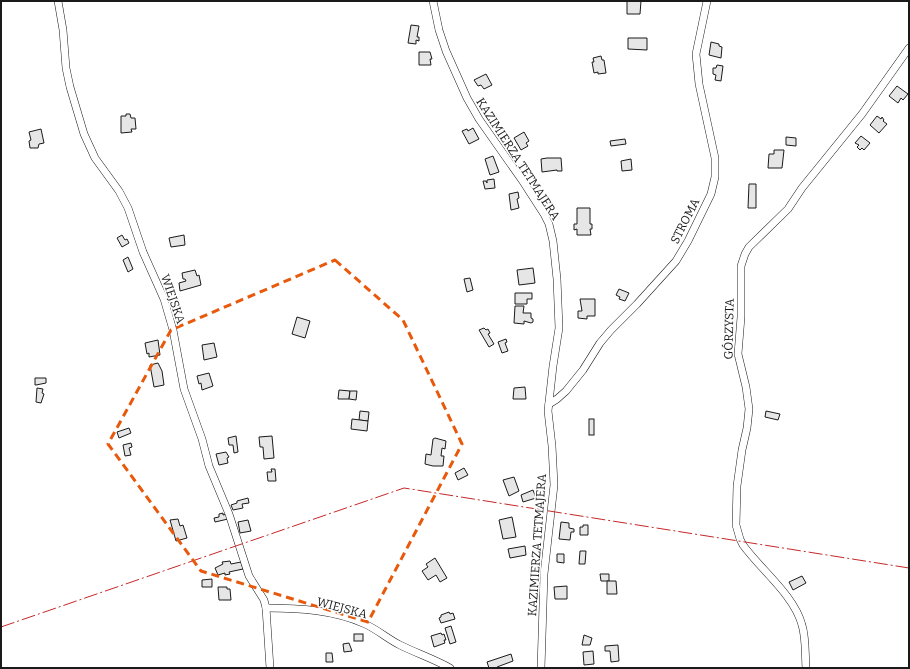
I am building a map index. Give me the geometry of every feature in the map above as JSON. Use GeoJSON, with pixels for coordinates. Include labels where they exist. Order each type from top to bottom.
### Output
{"type":"FeatureCollection","features":[{"type":"Feature","properties":{"kind":"street","name":"WIEJSKA"},"geometry":{"type":"LineString","coordinates":[[58,1],[63,30],[67,75],[73,100],[84,134],[95,158],[119,191],[128,208],[143,252],[164,299],[172,324],[184,388],[202,439],[209,466],[229,514],[249,576],[264,600],[266,608],[270,668]]}},
{"type":"Feature","properties":{"kind":"street","name":"KAZIMIERZA TETMAJERA"},"geometry":{"type":"LineString","coordinates":[[433,1],[439,30],[446,51],[467,98],[479,119],[534,198],[552,233],[557,272],[559,328],[548,404],[554,485],[544,574],[541,668]]}},
{"type":"Feature","properties":{"kind":"street","name":"STROMA"},"geometry":{"type":"LineString","coordinates":[[548,404],[557,399],[566,390],[583,370],[600,343],[611,330],[676,262],[711,194],[715,177],[715,158],[699,84],[696,54],[707,1]]}},
{"type":"Feature","properties":{"kind":"street","name":"GÓRZYSTA"},"geometry":{"type":"LineString","coordinates":[[806,668],[804,634],[799,616],[790,601],[748,552],[740,539],[738,532],[736,518],[737,486],[749,409],[746,387],[738,354],[741,317],[741,266],[749,247],[788,209],[802,188],[862,114],[909,48]]}},
{"type":"Feature","properties":{"kind":"street","name":"WIEJSKA"},"geometry":{"type":"LineString","coordinates":[[266,608],[303,609],[347,618],[366,625],[401,646],[450,668]]}},
{"type":"Feature","properties":{"kind":"highlighted area"},"geometry":{"type":"Polygon","coordinates":[[[335,260],[403,320],[462,444],[368,622],[201,571],[108,444],[171,330],[335,260]]]}},
{"type":"Feature","properties":{"kind":"building"},"geometry":{"type":"Polygon","coordinates":[[[627,1],[641,1],[640,14],[627,14],[627,1]]]}},
{"type":"Feature","properties":{"kind":"building"},"geometry":{"type":"Polygon","coordinates":[[[411,25],[419,26],[417,37],[419,37],[419,41],[416,40],[416,44],[408,43],[411,25]]]}},
{"type":"Feature","properties":{"kind":"building"},"geometry":{"type":"Polygon","coordinates":[[[628,38],[647,38],[647,50],[628,49],[628,38]]]}},
{"type":"Feature","properties":{"kind":"building"},"geometry":{"type":"Polygon","coordinates":[[[711,42],[719,44],[719,46],[722,47],[721,58],[709,55],[711,42]]]}},
{"type":"Feature","properties":{"kind":"building"},"geometry":{"type":"Polygon","coordinates":[[[419,52],[430,52],[432,59],[430,59],[431,65],[419,65],[419,52]]]}},
{"type":"Feature","properties":{"kind":"building"},"geometry":{"type":"Polygon","coordinates":[[[601,56],[602,60],[604,60],[606,73],[594,73],[592,62],[594,62],[593,58],[601,56]]]}},
{"type":"Feature","properties":{"kind":"building"},"geometry":{"type":"Polygon","coordinates":[[[717,65],[723,66],[721,81],[715,80],[716,75],[713,74],[713,68],[716,68],[717,65]]]}},
{"type":"Feature","properties":{"kind":"building"},"geometry":{"type":"Polygon","coordinates":[[[486,74],[492,85],[484,89],[481,85],[478,86],[474,80],[486,74]]]}},
{"type":"Feature","properties":{"kind":"building"},"geometry":{"type":"Polygon","coordinates":[[[897,86],[908,94],[903,100],[901,98],[898,103],[889,96],[897,86]]]}},
{"type":"Feature","properties":{"kind":"building"},"geometry":{"type":"Polygon","coordinates":[[[126,114],[130,114],[131,118],[135,118],[136,129],[131,129],[132,132],[121,133],[121,116],[126,116],[126,114]]]}},
{"type":"Feature","properties":{"kind":"building"},"geometry":{"type":"Polygon","coordinates":[[[877,116],[881,119],[882,117],[884,120],[883,121],[887,124],[879,133],[870,125],[877,116]]]}},
{"type":"Feature","properties":{"kind":"building"},"geometry":{"type":"Polygon","coordinates":[[[473,128],[479,139],[469,144],[462,131],[467,129],[468,131],[473,128]]]}},
{"type":"Feature","properties":{"kind":"building"},"geometry":{"type":"Polygon","coordinates":[[[41,129],[44,143],[39,144],[38,148],[30,148],[29,141],[31,140],[29,132],[41,129]]]}},
{"type":"Feature","properties":{"kind":"building"},"geometry":{"type":"Polygon","coordinates":[[[524,132],[529,141],[526,143],[528,146],[521,150],[514,138],[524,132]]]}},
{"type":"Feature","properties":{"kind":"building"},"geometry":{"type":"Polygon","coordinates":[[[861,136],[870,143],[864,150],[862,148],[860,150],[857,147],[859,145],[855,143],[861,136]]]}},
{"type":"Feature","properties":{"kind":"building"},"geometry":{"type":"Polygon","coordinates":[[[786,137],[796,138],[796,146],[786,145],[786,137]]]}},
{"type":"Feature","properties":{"kind":"building"},"geometry":{"type":"Polygon","coordinates":[[[625,139],[626,144],[611,146],[610,141],[625,139]]]}},
{"type":"Feature","properties":{"kind":"building"},"geometry":{"type":"Polygon","coordinates":[[[774,150],[784,150],[782,168],[768,168],[769,154],[774,154],[774,150]]]}},
{"type":"Feature","properties":{"kind":"building"},"geometry":{"type":"Polygon","coordinates":[[[493,156],[499,172],[490,175],[485,159],[493,156]]]}},
{"type":"Feature","properties":{"kind":"building"},"geometry":{"type":"Polygon","coordinates":[[[561,158],[562,171],[557,170],[542,172],[541,159],[561,158]]]}},
{"type":"Feature","properties":{"kind":"building"},"geometry":{"type":"Polygon","coordinates":[[[631,159],[632,170],[622,171],[621,161],[631,159]]]}},
{"type":"Feature","properties":{"kind":"building"},"geometry":{"type":"Polygon","coordinates":[[[494,179],[495,188],[485,189],[483,181],[486,181],[487,183],[487,180],[494,179]]]}},
{"type":"Feature","properties":{"kind":"building"},"geometry":{"type":"Polygon","coordinates":[[[749,184],[756,184],[756,208],[748,208],[749,184]]]}},
{"type":"Feature","properties":{"kind":"building"},"geometry":{"type":"Polygon","coordinates":[[[518,192],[519,198],[517,199],[519,208],[511,210],[509,194],[518,192]]]}},
{"type":"Feature","properties":{"kind":"building"},"geometry":{"type":"Polygon","coordinates":[[[577,208],[590,208],[590,224],[592,224],[592,229],[590,229],[591,235],[577,235],[577,229],[574,230],[574,224],[577,224],[577,208]]]}},
{"type":"Feature","properties":{"kind":"building"},"geometry":{"type":"Polygon","coordinates":[[[122,235],[129,243],[122,247],[117,238],[122,235]]]}},
{"type":"Feature","properties":{"kind":"building"},"geometry":{"type":"Polygon","coordinates":[[[184,235],[185,245],[171,247],[169,238],[184,235]]]}},
{"type":"Feature","properties":{"kind":"building"},"geometry":{"type":"Polygon","coordinates":[[[128,257],[133,269],[128,272],[123,260],[128,257]]]}},
{"type":"Feature","properties":{"kind":"building"},"geometry":{"type":"Polygon","coordinates":[[[533,268],[535,283],[519,285],[517,270],[533,268]]]}},
{"type":"Feature","properties":{"kind":"building"},"geometry":{"type":"Polygon","coordinates":[[[195,270],[197,276],[199,275],[201,285],[180,291],[179,283],[186,281],[183,279],[182,273],[195,270]]]}},
{"type":"Feature","properties":{"kind":"building"},"geometry":{"type":"Polygon","coordinates":[[[470,278],[473,290],[467,292],[464,279],[470,278]]]}},
{"type":"Feature","properties":{"kind":"building"},"geometry":{"type":"Polygon","coordinates":[[[619,289],[629,293],[625,301],[619,299],[620,297],[616,295],[619,289]]]}},
{"type":"Feature","properties":{"kind":"building"},"geometry":{"type":"Polygon","coordinates":[[[515,293],[532,293],[532,299],[527,299],[527,304],[515,304],[515,293]]]}},
{"type":"Feature","properties":{"kind":"building"},"geometry":{"type":"Polygon","coordinates":[[[580,299],[595,299],[595,316],[587,316],[587,319],[578,318],[578,311],[582,311],[580,299]]]}},
{"type":"Feature","properties":{"kind":"building"},"geometry":{"type":"Polygon","coordinates":[[[515,306],[524,306],[523,313],[531,313],[533,322],[531,323],[524,321],[524,324],[514,323],[515,306]]]}},
{"type":"Feature","properties":{"kind":"building"},"geometry":{"type":"Polygon","coordinates":[[[297,317],[310,321],[305,338],[292,334],[297,317]]]}},
{"type":"Feature","properties":{"kind":"building"},"geometry":{"type":"Polygon","coordinates":[[[484,328],[486,330],[488,329],[490,333],[488,334],[494,344],[489,347],[479,330],[484,328]]]}},
{"type":"Feature","properties":{"kind":"building"},"geometry":{"type":"Polygon","coordinates":[[[506,339],[507,342],[505,343],[508,351],[502,353],[498,342],[506,339]]]}},
{"type":"Feature","properties":{"kind":"building"},"geometry":{"type":"Polygon","coordinates":[[[158,340],[160,355],[149,357],[145,343],[158,340]]]}},
{"type":"Feature","properties":{"kind":"building"},"geometry":{"type":"Polygon","coordinates":[[[214,343],[217,357],[204,360],[202,345],[214,343]]]}},
{"type":"Feature","properties":{"kind":"building"},"geometry":{"type":"Polygon","coordinates":[[[158,363],[162,371],[164,385],[154,387],[150,365],[158,363]]]}},
{"type":"Feature","properties":{"kind":"building"},"geometry":{"type":"Polygon","coordinates":[[[209,373],[213,386],[202,390],[201,383],[199,384],[197,376],[209,373]]]}},
{"type":"Feature","properties":{"kind":"building"},"geometry":{"type":"Polygon","coordinates":[[[35,378],[46,378],[46,383],[35,385],[35,378]]]}},
{"type":"Feature","properties":{"kind":"building"},"geometry":{"type":"Polygon","coordinates":[[[525,387],[526,399],[513,399],[514,388],[525,387]]]}},
{"type":"Feature","properties":{"kind":"building"},"geometry":{"type":"Polygon","coordinates":[[[37,388],[43,389],[42,393],[44,394],[41,403],[36,402],[37,388]]]}},
{"type":"Feature","properties":{"kind":"building"},"geometry":{"type":"Polygon","coordinates":[[[339,390],[350,391],[349,399],[338,399],[339,390]]]}},
{"type":"Feature","properties":{"kind":"building"},"geometry":{"type":"Polygon","coordinates":[[[350,391],[357,391],[356,400],[349,399],[350,391]]]}},
{"type":"Feature","properties":{"kind":"building"},"geometry":{"type":"Polygon","coordinates":[[[360,411],[369,412],[368,421],[359,420],[360,411]]]}},
{"type":"Feature","properties":{"kind":"building"},"geometry":{"type":"Polygon","coordinates":[[[766,411],[780,414],[778,420],[765,417],[766,411]]]}},
{"type":"Feature","properties":{"kind":"building"},"geometry":{"type":"Polygon","coordinates":[[[352,419],[368,421],[367,431],[351,429],[352,419]]]}},
{"type":"Feature","properties":{"kind":"building"},"geometry":{"type":"Polygon","coordinates":[[[589,419],[594,419],[594,435],[589,435],[589,419]]]}},
{"type":"Feature","properties":{"kind":"building"},"geometry":{"type":"Polygon","coordinates":[[[129,428],[131,433],[119,438],[117,432],[129,428]]]}},
{"type":"Feature","properties":{"kind":"building"},"geometry":{"type":"Polygon","coordinates":[[[236,436],[238,452],[234,453],[233,445],[229,445],[228,438],[236,436]]]}},
{"type":"Feature","properties":{"kind":"building"},"geometry":{"type":"Polygon","coordinates":[[[272,436],[274,458],[264,459],[263,447],[260,447],[259,437],[272,436]]]}},
{"type":"Feature","properties":{"kind":"building"},"geometry":{"type":"Polygon","coordinates":[[[435,438],[446,441],[445,449],[442,448],[441,456],[444,456],[443,466],[425,464],[426,454],[431,455],[433,439],[435,438]]]}},
{"type":"Feature","properties":{"kind":"building"},"geometry":{"type":"Polygon","coordinates":[[[131,443],[132,447],[129,448],[131,455],[125,456],[123,445],[131,443]]]}},
{"type":"Feature","properties":{"kind":"building"},"geometry":{"type":"Polygon","coordinates":[[[226,452],[229,457],[227,458],[228,463],[219,465],[216,454],[226,452]]]}},
{"type":"Feature","properties":{"kind":"building"},"geometry":{"type":"Polygon","coordinates":[[[464,468],[468,475],[458,480],[455,473],[464,468]]]}},
{"type":"Feature","properties":{"kind":"building"},"geometry":{"type":"Polygon","coordinates":[[[271,469],[275,469],[276,481],[268,481],[267,472],[272,472],[271,469]]]}},
{"type":"Feature","properties":{"kind":"building"},"geometry":{"type":"Polygon","coordinates":[[[514,477],[519,491],[509,496],[503,480],[514,477]]]}},
{"type":"Feature","properties":{"kind":"building"},"geometry":{"type":"Polygon","coordinates":[[[533,490],[536,498],[523,502],[521,495],[533,490]]]}},
{"type":"Feature","properties":{"kind":"building"},"geometry":{"type":"Polygon","coordinates":[[[248,498],[249,503],[242,504],[243,508],[233,510],[231,505],[237,503],[237,501],[248,498]]]}},
{"type":"Feature","properties":{"kind":"building"},"geometry":{"type":"Polygon","coordinates":[[[223,513],[223,515],[227,514],[228,519],[215,522],[214,518],[219,517],[219,514],[223,513]]]}},
{"type":"Feature","properties":{"kind":"building"},"geometry":{"type":"Polygon","coordinates":[[[512,517],[516,537],[503,539],[499,520],[512,517]]]}},
{"type":"Feature","properties":{"kind":"building"},"geometry":{"type":"Polygon","coordinates":[[[178,519],[180,526],[183,525],[187,538],[176,541],[170,520],[178,519]]]}},
{"type":"Feature","properties":{"kind":"building"},"geometry":{"type":"Polygon","coordinates":[[[248,520],[251,531],[240,533],[238,522],[248,520]]]}},
{"type":"Feature","properties":{"kind":"building"},"geometry":{"type":"Polygon","coordinates":[[[561,522],[569,523],[569,528],[574,529],[574,532],[571,532],[570,540],[559,539],[561,522]]]}},
{"type":"Feature","properties":{"kind":"building"},"geometry":{"type":"Polygon","coordinates":[[[583,525],[588,525],[588,535],[580,535],[580,527],[583,527],[583,525]]]}},
{"type":"Feature","properties":{"kind":"building"},"geometry":{"type":"Polygon","coordinates":[[[525,546],[526,555],[510,558],[508,549],[525,546]]]}},
{"type":"Feature","properties":{"kind":"building"},"geometry":{"type":"Polygon","coordinates":[[[580,551],[586,551],[585,564],[579,564],[580,551]]]}},
{"type":"Feature","properties":{"kind":"building"},"geometry":{"type":"Polygon","coordinates":[[[557,554],[564,554],[564,563],[557,562],[557,554]]]}},
{"type":"Feature","properties":{"kind":"building"},"geometry":{"type":"Polygon","coordinates":[[[435,558],[447,578],[440,582],[436,575],[428,580],[422,571],[428,567],[426,564],[435,558]]]}},
{"type":"Feature","properties":{"kind":"building"},"geometry":{"type":"Polygon","coordinates":[[[230,561],[231,564],[241,562],[243,569],[229,572],[230,574],[225,575],[225,573],[218,575],[215,568],[223,564],[222,562],[230,561]]]}},
{"type":"Feature","properties":{"kind":"building"},"geometry":{"type":"Polygon","coordinates":[[[600,574],[609,574],[609,581],[601,581],[600,574]]]}},
{"type":"Feature","properties":{"kind":"building"},"geometry":{"type":"Polygon","coordinates":[[[802,576],[806,583],[793,590],[789,582],[802,576]]]}},
{"type":"Feature","properties":{"kind":"building"},"geometry":{"type":"Polygon","coordinates":[[[212,579],[212,587],[202,587],[202,580],[212,579]]]}},
{"type":"Feature","properties":{"kind":"building"},"geometry":{"type":"Polygon","coordinates":[[[607,581],[616,581],[617,594],[607,594],[607,581]]]}},
{"type":"Feature","properties":{"kind":"building"},"geometry":{"type":"Polygon","coordinates":[[[567,586],[567,599],[555,599],[554,587],[567,586]]]}},
{"type":"Feature","properties":{"kind":"building"},"geometry":{"type":"Polygon","coordinates":[[[218,587],[227,587],[227,589],[230,589],[231,600],[219,600],[218,587]]]}},
{"type":"Feature","properties":{"kind":"building"},"geometry":{"type":"Polygon","coordinates":[[[449,612],[450,614],[453,613],[455,619],[441,623],[439,618],[441,615],[449,612]]]}},
{"type":"Feature","properties":{"kind":"building"},"geometry":{"type":"Polygon","coordinates":[[[451,626],[456,642],[450,644],[445,628],[451,626]]]}},
{"type":"Feature","properties":{"kind":"building"},"geometry":{"type":"Polygon","coordinates":[[[441,633],[442,635],[444,634],[446,640],[444,640],[445,643],[434,647],[431,636],[441,633]]]}},
{"type":"Feature","properties":{"kind":"building"},"geometry":{"type":"Polygon","coordinates":[[[354,634],[363,634],[363,641],[354,641],[354,634]]]}},
{"type":"Feature","properties":{"kind":"building"},"geometry":{"type":"Polygon","coordinates":[[[584,635],[592,638],[590,645],[582,645],[584,635]]]}},
{"type":"Feature","properties":{"kind":"building"},"geometry":{"type":"Polygon","coordinates":[[[349,643],[352,651],[344,652],[343,644],[349,643]]]}},
{"type":"Feature","properties":{"kind":"building"},"geometry":{"type":"Polygon","coordinates":[[[618,645],[619,661],[611,662],[610,651],[605,651],[605,646],[618,645]]]}},
{"type":"Feature","properties":{"kind":"building"},"geometry":{"type":"Polygon","coordinates":[[[593,651],[594,664],[584,665],[583,652],[593,651]]]}},
{"type":"Feature","properties":{"kind":"building"},"geometry":{"type":"Polygon","coordinates":[[[326,653],[332,653],[333,662],[326,662],[326,653]]]}},
{"type":"Feature","properties":{"kind":"building"},"geometry":{"type":"Polygon","coordinates":[[[511,654],[513,661],[497,668],[489,668],[487,662],[511,654]]]}},
{"type":"Feature","properties":{"kind":"power"},"geometry":{"type":"LineString","coordinates":[[1,627],[404,488],[909,568]]}}]}
